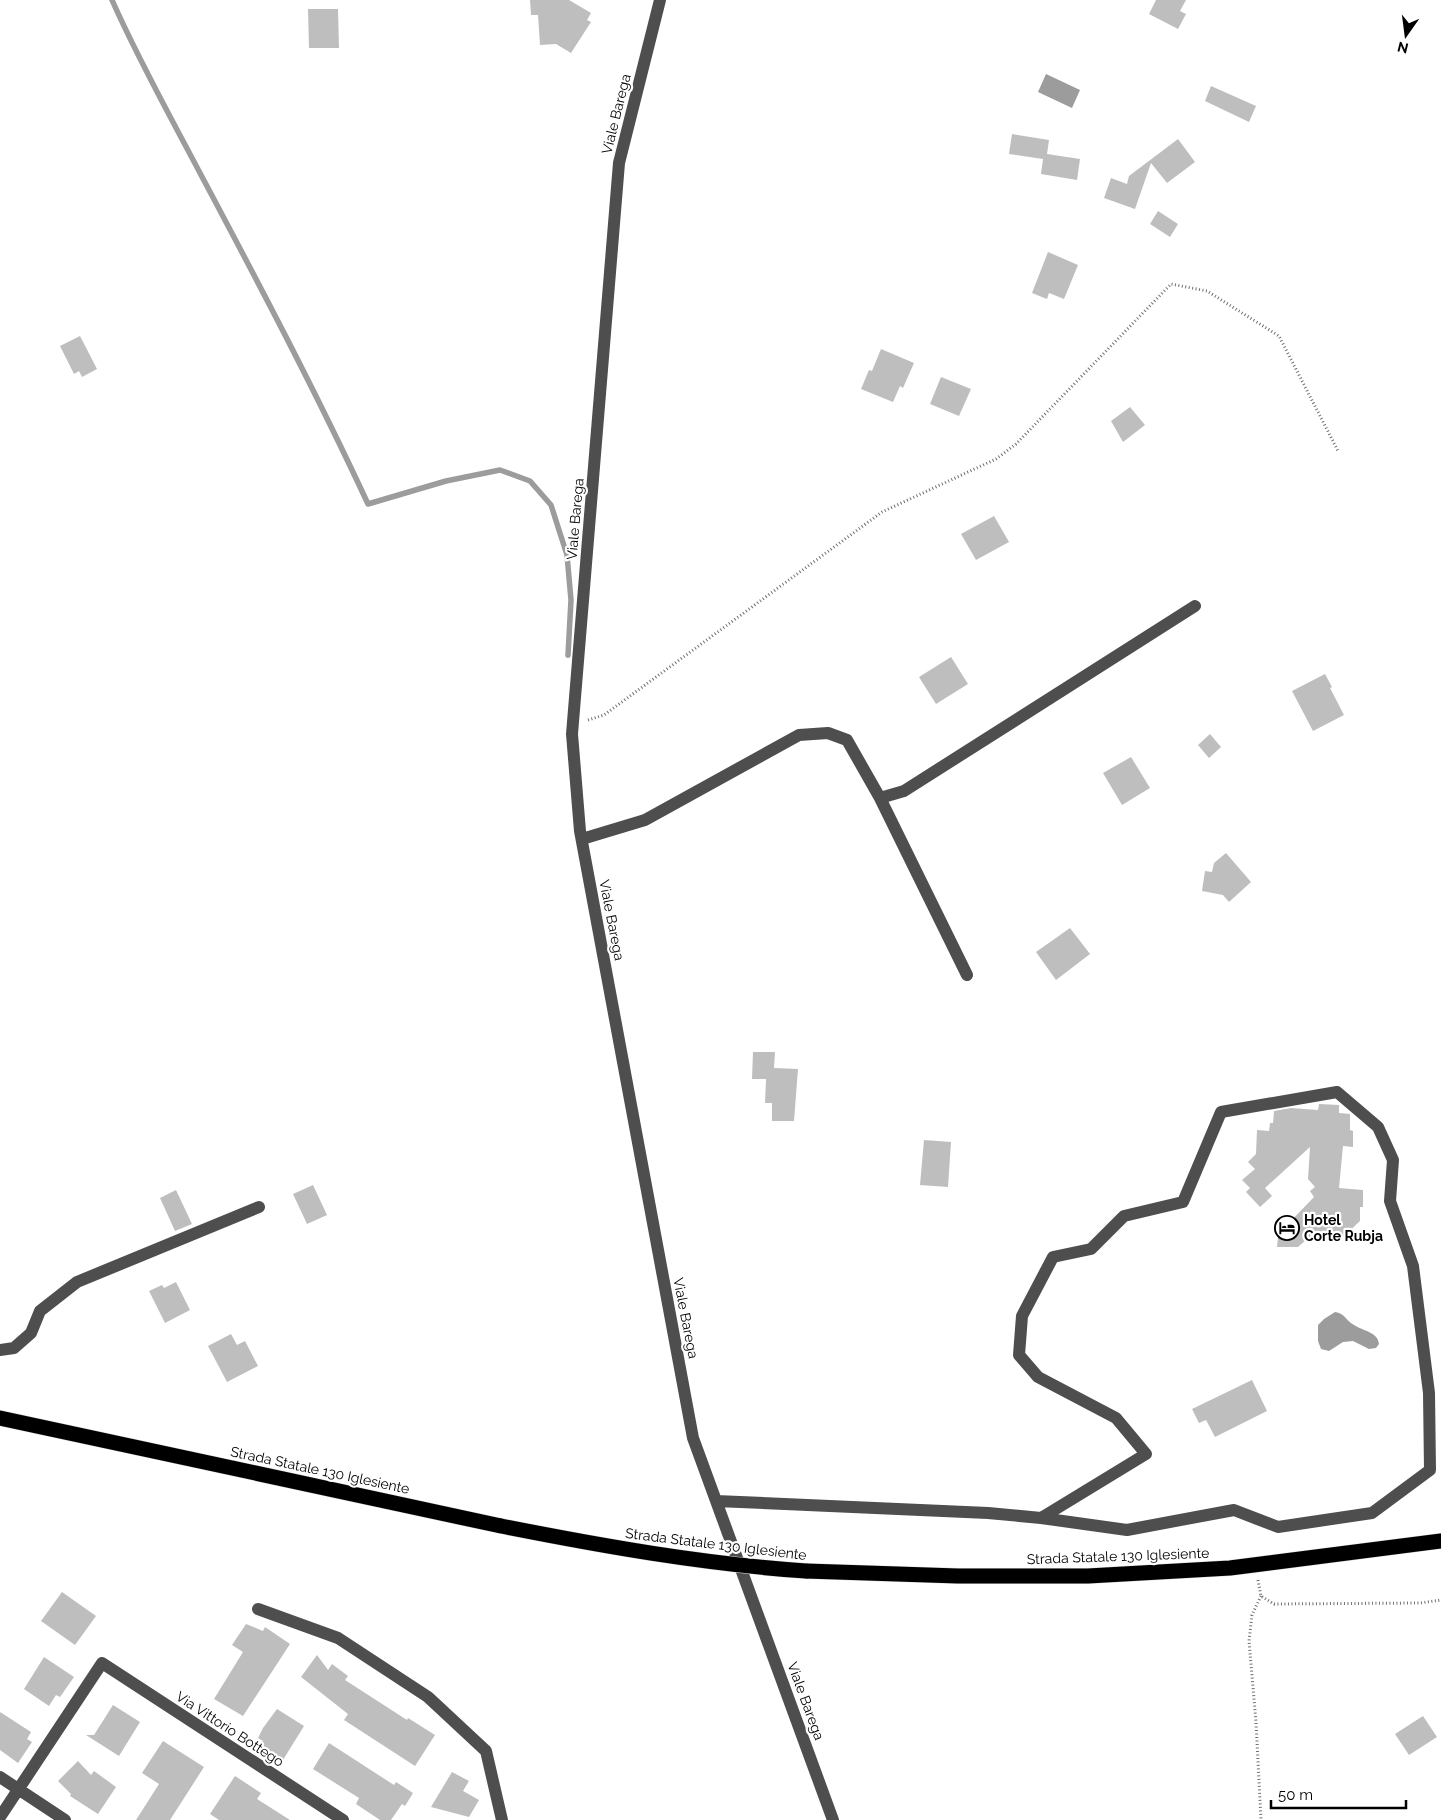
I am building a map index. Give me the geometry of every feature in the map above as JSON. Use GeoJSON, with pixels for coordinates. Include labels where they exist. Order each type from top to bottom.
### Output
{"type":"FeatureCollection","features":[{"type":"Feature","properties":{"kind":"highway","name":"Strada Statale 130 Iglesiente"},"geometry":{"type":"LineString","coordinates":[[0,1418],[610,1548],[756,1568],[958,1576],[1088,1576],[1230,1568],[1441,1541]]}},
{"type":"Feature","properties":{"kind":"street","name":"Viale Barega"},"geometry":{"type":"LineString","coordinates":[[660,0],[619,164],[572,734],[582,839],[694,1438],[833,1820]]}},
{"type":"Feature","properties":{"kind":"street"},"geometry":{"type":"LineString","coordinates":[[880,798],[904,791],[1195,606]]}},
{"type":"Feature","properties":{"kind":"street"},"geometry":{"type":"LineString","coordinates":[[582,839],[644,820],[799,735],[828,733],[846,740],[880,798],[967,974]]}},
{"type":"Feature","properties":{"kind":"street"},"geometry":{"type":"LineString","coordinates":[[716,1501],[988,1513],[1128,1530],[1234,1510],[1278,1527],[1372,1512],[1430,1470],[1429,1393],[1413,1266],[1390,1201],[1393,1160],[1378,1126],[1337,1092],[1220,1112],[1183,1202],[1124,1216],[1091,1249],[1053,1257],[1022,1316],[1019,1355],[1038,1377],[1116,1418],[1146,1454],[1041,1518]]}},
{"type":"Feature","properties":{"kind":"street"},"geometry":{"type":"LineString","coordinates":[[0,1350],[14,1348],[31,1333],[40,1311],[77,1282],[259,1207]]}},
{"type":"Feature","properties":{"kind":"street"},"geometry":{"type":"LineString","coordinates":[[258,1609],[338,1638],[428,1697],[486,1752],[502,1820]]}},
{"type":"Feature","properties":{"kind":"street","name":"Via Vittorio Bottego"},"geometry":{"type":"LineString","coordinates":[[18,1789],[102,1663],[343,1820]]}},
{"type":"Feature","properties":{"kind":"street"},"geometry":{"type":"LineString","coordinates":[[0,1777],[65,1820]]}},
{"type":"Feature","properties":{"kind":"street"},"geometry":{"type":"LineString","coordinates":[[0,1817],[18,1789]]}},
{"type":"Feature","properties":{"kind":"path"},"geometry":{"type":"LineString","coordinates":[[573,724],[604,715],[882,512],[996,459],[1016,444],[1172,284],[1207,291],[1279,336],[1338,451]]}},
{"type":"Feature","properties":{"kind":"path"},"geometry":{"type":"LineString","coordinates":[[1256,1564],[1261,1596],[1252,1616],[1249,1641],[1256,1722],[1261,1820]]}},
{"type":"Feature","properties":{"kind":"path"},"geometry":{"type":"LineString","coordinates":[[1261,1596],[1274,1604],[1420,1604],[1441,1600]]}},
{"type":"Feature","properties":{"kind":"shaded area"},"geometry":{"type":"Polygon","coordinates":[[[1046,74],[1080,90],[1072,108],[1038,92],[1046,74]]]}},
{"type":"Feature","properties":{"kind":"shaded area"},"geometry":{"type":"Polygon","coordinates":[[[1335,1312],[1376,1337],[1379,1344],[1376,1348],[1369,1349],[1353,1341],[1343,1342],[1329,1351],[1321,1349],[1318,1341],[1318,1325],[1335,1312]]]}},
{"type":"Feature","properties":{"kind":"building"},"geometry":{"type":"Polygon","coordinates":[[[530,0],[569,0],[591,13],[587,20],[591,22],[571,53],[556,44],[540,45],[538,15],[531,15],[530,0]]]}},
{"type":"Feature","properties":{"kind":"building"},"geometry":{"type":"Polygon","coordinates":[[[1156,0],[1186,0],[1180,11],[1186,14],[1178,29],[1149,14],[1156,0]]]}},
{"type":"Feature","properties":{"kind":"building"},"geometry":{"type":"Polygon","coordinates":[[[308,9],[338,9],[339,48],[309,48],[308,9]]]}},
{"type":"Feature","properties":{"kind":"building"},"geometry":{"type":"Polygon","coordinates":[[[1211,86],[1256,106],[1249,122],[1205,101],[1211,86]]]}},
{"type":"Feature","properties":{"kind":"building"},"geometry":{"type":"Polygon","coordinates":[[[1012,134],[1049,140],[1047,154],[1080,159],[1077,180],[1041,174],[1043,159],[1009,154],[1012,134]]]}},
{"type":"Feature","properties":{"kind":"building"},"geometry":{"type":"Polygon","coordinates":[[[1178,139],[1195,162],[1167,183],[1151,163],[1135,209],[1104,198],[1111,178],[1127,184],[1129,176],[1178,139]]]}},
{"type":"Feature","properties":{"kind":"building"},"geometry":{"type":"Polygon","coordinates":[[[1158,211],[1178,224],[1170,237],[1150,224],[1158,211]]]}},
{"type":"Feature","properties":{"kind":"building"},"geometry":{"type":"Polygon","coordinates":[[[1048,252],[1078,265],[1064,299],[1049,293],[1047,299],[1032,293],[1048,252]]]}},
{"type":"Feature","properties":{"kind":"building"},"geometry":{"type":"Polygon","coordinates":[[[80,336],[97,369],[82,377],[79,371],[74,374],[60,346],[80,336]]]}},
{"type":"Feature","properties":{"kind":"building"},"geometry":{"type":"Polygon","coordinates":[[[881,349],[914,363],[903,388],[900,386],[893,402],[861,389],[869,370],[872,371],[881,349]]]}},
{"type":"Feature","properties":{"kind":"building"},"geometry":{"type":"Polygon","coordinates":[[[941,377],[971,389],[959,416],[930,404],[941,377]]]}},
{"type":"Feature","properties":{"kind":"building"},"geometry":{"type":"Polygon","coordinates":[[[1130,407],[1145,425],[1123,442],[1111,421],[1130,407]]]}},
{"type":"Feature","properties":{"kind":"building"},"geometry":{"type":"Polygon","coordinates":[[[994,516],[1009,542],[976,560],[961,534],[994,516]]]}},
{"type":"Feature","properties":{"kind":"building"},"geometry":{"type":"Polygon","coordinates":[[[951,657],[968,684],[936,704],[919,677],[951,657]]]}},
{"type":"Feature","properties":{"kind":"building"},"geometry":{"type":"Polygon","coordinates":[[[1325,674],[1344,715],[1313,731],[1292,691],[1325,674]]]}},
{"type":"Feature","properties":{"kind":"building"},"geometry":{"type":"Polygon","coordinates":[[[1210,734],[1221,747],[1209,758],[1198,745],[1210,734]]]}},
{"type":"Feature","properties":{"kind":"building"},"geometry":{"type":"Polygon","coordinates":[[[1131,757],[1150,788],[1122,805],[1103,773],[1131,757]]]}},
{"type":"Feature","properties":{"kind":"building"},"geometry":{"type":"Polygon","coordinates":[[[1226,853],[1251,882],[1229,902],[1223,895],[1202,891],[1205,871],[1212,872],[1214,863],[1226,853]]]}},
{"type":"Feature","properties":{"kind":"building"},"geometry":{"type":"Polygon","coordinates":[[[1070,928],[1090,954],[1056,980],[1036,952],[1070,928]]]}},
{"type":"Feature","properties":{"kind":"building"},"geometry":{"type":"Polygon","coordinates":[[[753,1052],[775,1052],[774,1068],[798,1069],[794,1121],[772,1121],[772,1103],[765,1103],[766,1079],[752,1079],[753,1052]]]}},
{"type":"Feature","properties":{"kind":"building"},"geometry":{"type":"Polygon","coordinates":[[[1319,1104],[1339,1105],[1339,1113],[1350,1114],[1353,1147],[1343,1146],[1339,1188],[1363,1190],[1363,1207],[1360,1207],[1360,1221],[1340,1240],[1307,1239],[1298,1247],[1277,1247],[1279,1227],[1286,1226],[1314,1197],[1310,1191],[1315,1187],[1308,1179],[1310,1147],[1265,1188],[1272,1196],[1260,1207],[1246,1192],[1250,1188],[1242,1180],[1255,1169],[1248,1162],[1256,1154],[1257,1130],[1269,1131],[1270,1123],[1273,1123],[1274,1111],[1291,1108],[1318,1110],[1319,1104]]]}},
{"type":"Feature","properties":{"kind":"building"},"geometry":{"type":"Polygon","coordinates":[[[924,1140],[951,1142],[948,1187],[920,1185],[924,1140]]]}},
{"type":"Feature","properties":{"kind":"building"},"geometry":{"type":"Polygon","coordinates":[[[313,1185],[327,1215],[307,1224],[293,1194],[313,1185]]]}},
{"type":"Feature","properties":{"kind":"building"},"geometry":{"type":"Polygon","coordinates":[[[176,1190],[192,1224],[175,1231],[160,1198],[176,1190]]]}},
{"type":"Feature","properties":{"kind":"building"},"geometry":{"type":"Polygon","coordinates":[[[176,1282],[190,1310],[165,1323],[149,1291],[162,1285],[164,1288],[176,1282]]]}},
{"type":"Feature","properties":{"kind":"building"},"geometry":{"type":"Polygon","coordinates":[[[231,1334],[237,1345],[245,1341],[258,1366],[227,1382],[208,1346],[231,1334]]]}},
{"type":"Feature","properties":{"kind":"building"},"geometry":{"type":"Polygon","coordinates":[[[1252,1380],[1267,1411],[1215,1437],[1206,1420],[1199,1423],[1192,1409],[1252,1380]]]}},
{"type":"Feature","properties":{"kind":"building"},"geometry":{"type":"Polygon","coordinates":[[[62,1592],[96,1616],[75,1645],[41,1621],[62,1592]]]}},
{"type":"Feature","properties":{"kind":"building"},"geometry":{"type":"Polygon","coordinates":[[[246,1624],[263,1631],[265,1627],[290,1644],[243,1716],[214,1699],[243,1652],[232,1645],[246,1624]]]}},
{"type":"Feature","properties":{"kind":"building"},"geometry":{"type":"Polygon","coordinates":[[[317,1655],[328,1670],[332,1664],[348,1676],[345,1680],[407,1720],[408,1718],[435,1735],[415,1766],[344,1720],[348,1714],[301,1677],[317,1655]]]}},
{"type":"Feature","properties":{"kind":"building"},"geometry":{"type":"Polygon","coordinates":[[[44,1657],[74,1677],[60,1697],[56,1695],[49,1706],[24,1689],[44,1657]]]}},
{"type":"Feature","properties":{"kind":"building"},"geometry":{"type":"Polygon","coordinates":[[[113,1705],[140,1722],[119,1756],[86,1735],[94,1735],[113,1705]]]}},
{"type":"Feature","properties":{"kind":"building"},"geometry":{"type":"Polygon","coordinates":[[[277,1709],[304,1726],[283,1760],[260,1745],[263,1741],[258,1738],[277,1709]]]}},
{"type":"Feature","properties":{"kind":"building"},"geometry":{"type":"Polygon","coordinates":[[[0,1712],[31,1732],[27,1739],[32,1742],[18,1763],[0,1750],[0,1712]]]}},
{"type":"Feature","properties":{"kind":"building"},"geometry":{"type":"Polygon","coordinates":[[[1423,1716],[1437,1737],[1409,1755],[1395,1734],[1423,1716]]]}},
{"type":"Feature","properties":{"kind":"building"},"geometry":{"type":"Polygon","coordinates":[[[163,1741],[204,1767],[170,1820],[136,1820],[159,1784],[142,1773],[163,1741]]]}},
{"type":"Feature","properties":{"kind":"building"},"geometry":{"type":"Polygon","coordinates":[[[329,1743],[394,1785],[396,1782],[413,1793],[405,1806],[402,1804],[391,1820],[380,1820],[356,1804],[359,1798],[313,1769],[329,1743]]]}},
{"type":"Feature","properties":{"kind":"building"},"geometry":{"type":"Polygon","coordinates":[[[78,1761],[91,1775],[94,1771],[116,1787],[98,1814],[70,1796],[71,1794],[58,1781],[78,1761]]]}},
{"type":"Feature","properties":{"kind":"building"},"geometry":{"type":"Polygon","coordinates":[[[452,1772],[469,1781],[463,1791],[479,1800],[469,1817],[431,1807],[452,1772]]]}},
{"type":"Feature","properties":{"kind":"building"},"geometry":{"type":"Polygon","coordinates":[[[235,1776],[261,1793],[257,1799],[290,1820],[219,1820],[210,1814],[235,1776]]]}},
{"type":"Feature","properties":{"kind":"waterway"},"geometry":{"type":"LineString","coordinates":[[112,0],[154,87],[286,337],[368,504],[446,481],[500,470],[530,481],[551,505],[567,555],[571,600],[568,655]]}},
{"type":"Feature","properties":{"kind":"place","name":"Hotel Corte Rubja"},"geometry":{"type":"Point","coordinates":[1287,1228]}}]}
